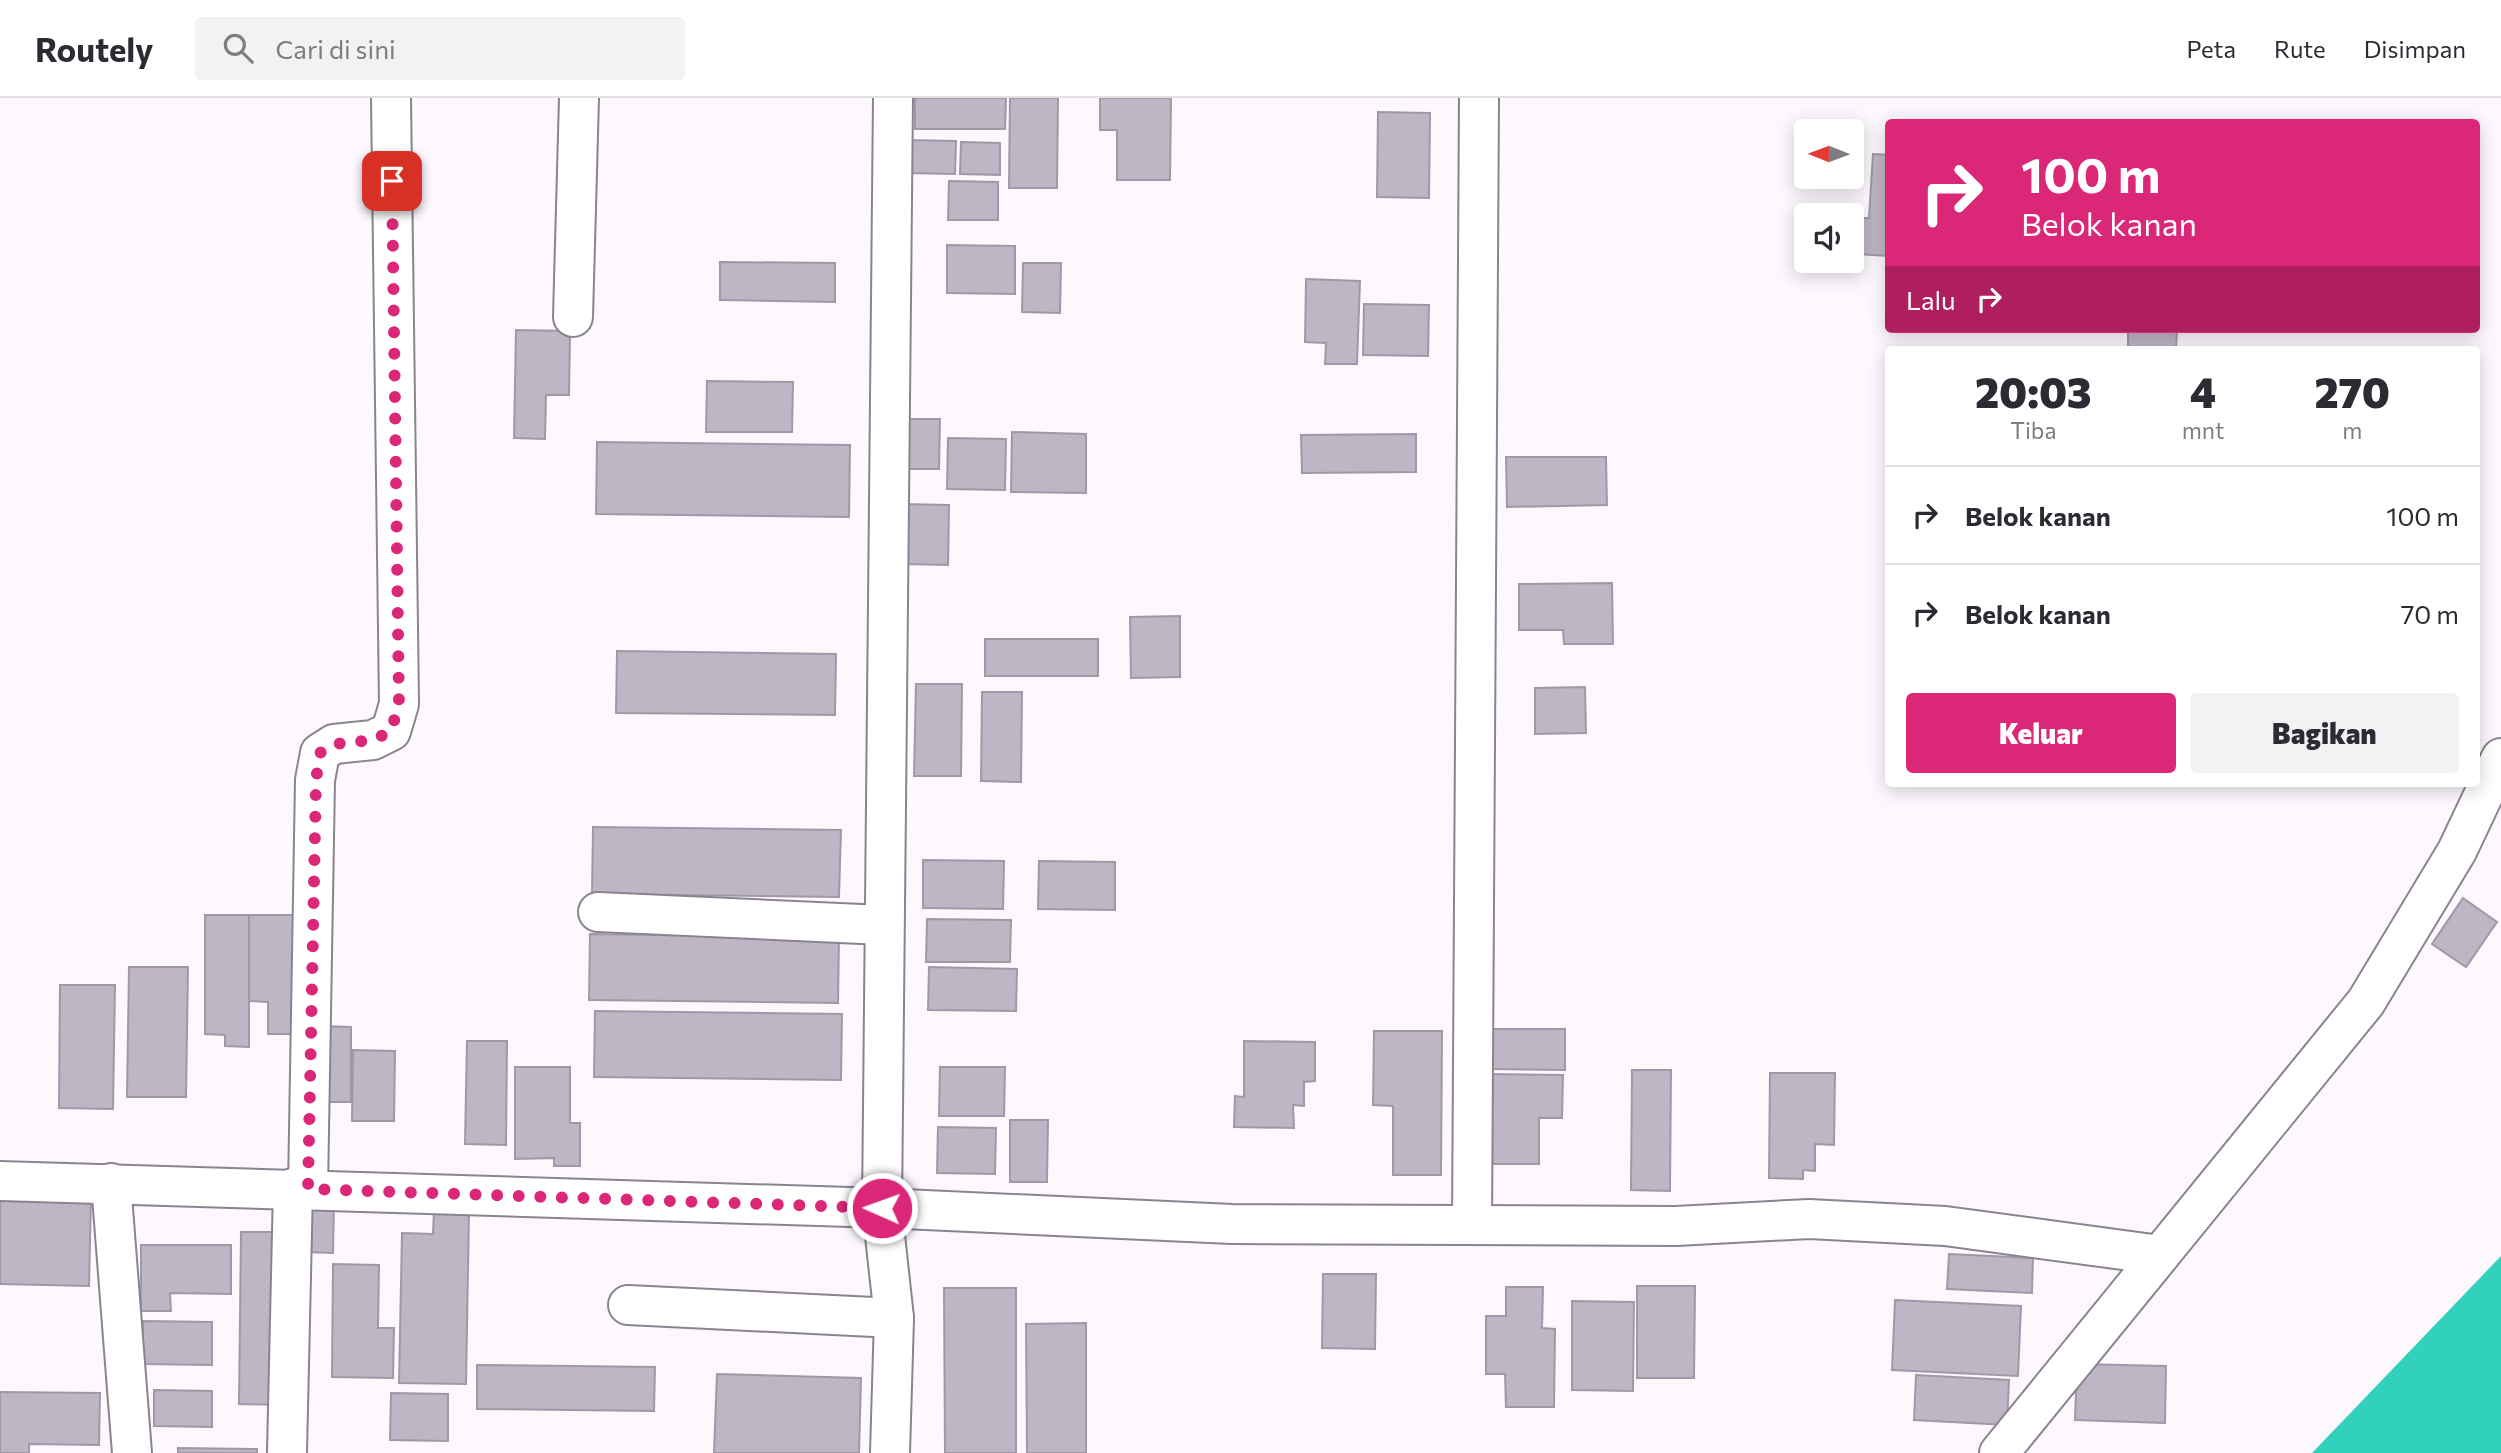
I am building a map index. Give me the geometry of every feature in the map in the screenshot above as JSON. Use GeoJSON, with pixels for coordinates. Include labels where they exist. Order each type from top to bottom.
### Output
{"type":"FeatureCollection","features":[{"type":"Feature","properties":{"kind":"street"},"geometry":{"type":"LineString","coordinates":[[287,1452],[316,780],[320,753],[334,744],[373,740],[391,731],[399,704],[391,98]]}},
{"type":"Feature","properties":{"kind":"street"},"geometry":{"type":"LineString","coordinates":[[573,317],[579,98]]}},
{"type":"Feature","properties":{"kind":"street"},"geometry":{"type":"LineString","coordinates":[[890,1453],[894,1318],[882,1208],[893,98]]}},
{"type":"Feature","properties":{"kind":"street"},"geometry":{"type":"LineString","coordinates":[[1472,1226],[1479,98]]}},
{"type":"Feature","properties":{"kind":"street"},"geometry":{"type":"LineString","coordinates":[[1999,1453],[2366,1003],[2457,851],[2501,758]]}},
{"type":"Feature","properties":{"kind":"street"},"geometry":{"type":"LineString","coordinates":[[598,912],[884,925]]}},
{"type":"Feature","properties":{"kind":"street"},"geometry":{"type":"LineString","coordinates":[[0,1181],[882,1208],[1232,1224],[1676,1226],[1809,1219],[1945,1226],[2160,1255]]}},
{"type":"Feature","properties":{"kind":"street"},"geometry":{"type":"LineString","coordinates":[[111,1183],[132,1453]]}},
{"type":"Feature","properties":{"kind":"street"},"geometry":{"type":"LineString","coordinates":[[628,1305],[894,1318]]}},
{"type":"Feature","properties":{"kind":"shaded area"},"geometry":{"type":"Polygon","coordinates":[[[2501,1256],[2501,1453],[2312,1453],[2501,1256]]]}},
{"type":"Feature","properties":{"kind":"building"},"geometry":{"type":"Polygon","coordinates":[[[915,98],[1006,98],[1005,129],[915,129],[915,98]]]}},
{"type":"Feature","properties":{"kind":"building"},"geometry":{"type":"Polygon","coordinates":[[[1010,98],[1058,98],[1057,188],[1009,188],[1010,98]]]}},
{"type":"Feature","properties":{"kind":"building"},"geometry":{"type":"Polygon","coordinates":[[[1100,98],[1171,98],[1170,180],[1117,180],[1117,130],[1100,130],[1100,98]]]}},
{"type":"Feature","properties":{"kind":"building"},"geometry":{"type":"Polygon","coordinates":[[[1378,112],[1430,113],[1429,198],[1377,197],[1378,112]]]}},
{"type":"Feature","properties":{"kind":"building"},"geometry":{"type":"Polygon","coordinates":[[[907,140],[956,141],[955,174],[907,173],[907,140]]]}},
{"type":"Feature","properties":{"kind":"building"},"geometry":{"type":"Polygon","coordinates":[[[961,142],[1000,143],[1000,175],[960,174],[961,142]]]}},
{"type":"Feature","properties":{"kind":"building"},"geometry":{"type":"Polygon","coordinates":[[[1873,154],[1885,155],[1885,256],[1864,254],[1864,218],[1869,218],[1873,154]]]}},
{"type":"Feature","properties":{"kind":"building"},"geometry":{"type":"Polygon","coordinates":[[[949,181],[998,182],[998,220],[948,220],[949,181]]]}},
{"type":"Feature","properties":{"kind":"building"},"geometry":{"type":"Polygon","coordinates":[[[947,245],[1015,246],[1015,294],[947,293],[947,245]]]}},
{"type":"Feature","properties":{"kind":"building"},"geometry":{"type":"Polygon","coordinates":[[[720,262],[835,263],[835,302],[720,300],[720,262]]]}},
{"type":"Feature","properties":{"kind":"building"},"geometry":{"type":"Polygon","coordinates":[[[1023,263],[1061,263],[1060,313],[1022,312],[1023,263]]]}},
{"type":"Feature","properties":{"kind":"building"},"geometry":{"type":"Polygon","coordinates":[[[1306,279],[1360,281],[1357,364],[1325,364],[1326,343],[1305,342],[1306,279]]]}},
{"type":"Feature","properties":{"kind":"building"},"geometry":{"type":"Polygon","coordinates":[[[1364,304],[1429,305],[1428,356],[1363,355],[1364,304]]]}},
{"type":"Feature","properties":{"kind":"building"},"geometry":{"type":"Polygon","coordinates":[[[516,330],[570,331],[569,395],[546,395],[545,439],[514,438],[516,330]]]}},
{"type":"Feature","properties":{"kind":"building"},"geometry":{"type":"Polygon","coordinates":[[[2128,333],[2177,333],[2176,346],[2128,346],[2128,333]]]}},
{"type":"Feature","properties":{"kind":"building"},"geometry":{"type":"Polygon","coordinates":[[[707,381],[793,382],[792,432],[706,432],[707,381]]]}},
{"type":"Feature","properties":{"kind":"building"},"geometry":{"type":"Polygon","coordinates":[[[905,419],[940,419],[939,469],[904,469],[905,419]]]}},
{"type":"Feature","properties":{"kind":"building"},"geometry":{"type":"Polygon","coordinates":[[[1012,432],[1086,434],[1086,493],[1011,492],[1012,432]]]}},
{"type":"Feature","properties":{"kind":"building"},"geometry":{"type":"Polygon","coordinates":[[[1416,434],[1416,472],[1302,473],[1301,435],[1416,434]]]}},
{"type":"Feature","properties":{"kind":"building"},"geometry":{"type":"Polygon","coordinates":[[[948,438],[1006,439],[1005,490],[947,489],[948,438]]]}},
{"type":"Feature","properties":{"kind":"building"},"geometry":{"type":"Polygon","coordinates":[[[597,442],[850,445],[849,517],[596,514],[597,442]]]}},
{"type":"Feature","properties":{"kind":"building"},"geometry":{"type":"Polygon","coordinates":[[[1506,457],[1606,457],[1607,505],[1507,507],[1506,457]]]}},
{"type":"Feature","properties":{"kind":"building"},"geometry":{"type":"Polygon","coordinates":[[[902,504],[949,505],[948,565],[901,564],[902,504]]]}},
{"type":"Feature","properties":{"kind":"building"},"geometry":{"type":"Polygon","coordinates":[[[1612,583],[1613,644],[1564,644],[1563,630],[1519,630],[1519,584],[1612,583]]]}},
{"type":"Feature","properties":{"kind":"building"},"geometry":{"type":"Polygon","coordinates":[[[1180,616],[1180,677],[1131,678],[1130,617],[1180,616]]]}},
{"type":"Feature","properties":{"kind":"building"},"geometry":{"type":"Polygon","coordinates":[[[985,639],[1098,639],[1098,676],[985,676],[985,639]]]}},
{"type":"Feature","properties":{"kind":"building"},"geometry":{"type":"Polygon","coordinates":[[[617,651],[836,654],[835,715],[616,713],[617,651]]]}},
{"type":"Feature","properties":{"kind":"building"},"geometry":{"type":"Polygon","coordinates":[[[916,684],[962,684],[961,776],[914,776],[916,684]]]}},
{"type":"Feature","properties":{"kind":"building"},"geometry":{"type":"Polygon","coordinates":[[[1585,687],[1586,733],[1535,734],[1535,688],[1585,687]]]}},
{"type":"Feature","properties":{"kind":"building"},"geometry":{"type":"Polygon","coordinates":[[[982,692],[1022,692],[1021,782],[981,781],[982,692]]]}},
{"type":"Feature","properties":{"kind":"building"},"geometry":{"type":"Polygon","coordinates":[[[593,827],[841,830],[839,897],[592,894],[593,827]]]}},
{"type":"Feature","properties":{"kind":"building"},"geometry":{"type":"Polygon","coordinates":[[[923,860],[1004,861],[1003,909],[923,908],[923,860]]]}},
{"type":"Feature","properties":{"kind":"building"},"geometry":{"type":"Polygon","coordinates":[[[1039,861],[1115,862],[1115,910],[1038,909],[1039,861]]]}},
{"type":"Feature","properties":{"kind":"building"},"geometry":{"type":"Polygon","coordinates":[[[2463,898],[2497,922],[2466,967],[2432,944],[2463,898]]]}},
{"type":"Feature","properties":{"kind":"building"},"geometry":{"type":"Polygon","coordinates":[[[205,915],[249,915],[249,1047],[225,1046],[225,1035],[205,1034],[205,915]]]}},
{"type":"Feature","properties":{"kind":"building"},"geometry":{"type":"Polygon","coordinates":[[[249,915],[300,915],[299,1034],[268,1034],[268,1002],[249,1001],[249,915]]]}},
{"type":"Feature","properties":{"kind":"building"},"geometry":{"type":"Polygon","coordinates":[[[927,919],[1011,920],[1010,962],[926,962],[927,919]]]}},
{"type":"Feature","properties":{"kind":"building"},"geometry":{"type":"Polygon","coordinates":[[[590,934],[839,938],[838,1003],[589,1000],[590,934]]]}},
{"type":"Feature","properties":{"kind":"building"},"geometry":{"type":"Polygon","coordinates":[[[129,967],[188,967],[186,1097],[127,1097],[129,967]]]}},
{"type":"Feature","properties":{"kind":"building"},"geometry":{"type":"Polygon","coordinates":[[[929,967],[1017,969],[1016,1011],[928,1010],[929,967]]]}},
{"type":"Feature","properties":{"kind":"building"},"geometry":{"type":"Polygon","coordinates":[[[60,985],[115,985],[113,1109],[59,1108],[60,985]]]}},
{"type":"Feature","properties":{"kind":"building"},"geometry":{"type":"Polygon","coordinates":[[[595,1011],[842,1014],[841,1080],[594,1077],[595,1011]]]}},
{"type":"Feature","properties":{"kind":"building"},"geometry":{"type":"Polygon","coordinates":[[[320,1026],[351,1027],[351,1102],[320,1102],[320,1026]]]}},
{"type":"Feature","properties":{"kind":"building"},"geometry":{"type":"Polygon","coordinates":[[[1488,1029],[1565,1029],[1565,1070],[1488,1069],[1488,1029]]]}},
{"type":"Feature","properties":{"kind":"building"},"geometry":{"type":"Polygon","coordinates":[[[1374,1031],[1442,1031],[1441,1175],[1393,1175],[1393,1106],[1373,1105],[1374,1031]]]}},
{"type":"Feature","properties":{"kind":"building"},"geometry":{"type":"Polygon","coordinates":[[[467,1041],[507,1041],[506,1145],[465,1144],[467,1041]]]}},
{"type":"Feature","properties":{"kind":"building"},"geometry":{"type":"Polygon","coordinates":[[[1244,1041],[1315,1042],[1315,1081],[1304,1082],[1304,1106],[1293,1105],[1294,1128],[1234,1127],[1235,1096],[1244,1097],[1244,1041]]]}},
{"type":"Feature","properties":{"kind":"building"},"geometry":{"type":"Polygon","coordinates":[[[353,1050],[395,1051],[394,1121],[352,1121],[353,1050]]]}},
{"type":"Feature","properties":{"kind":"building"},"geometry":{"type":"Polygon","coordinates":[[[515,1067],[570,1067],[570,1123],[580,1123],[580,1166],[554,1166],[554,1158],[515,1159],[515,1067]]]}},
{"type":"Feature","properties":{"kind":"building"},"geometry":{"type":"Polygon","coordinates":[[[940,1067],[1005,1067],[1004,1116],[939,1116],[940,1067]]]}},
{"type":"Feature","properties":{"kind":"building"},"geometry":{"type":"Polygon","coordinates":[[[1632,1070],[1671,1070],[1670,1191],[1631,1190],[1632,1070]]]}},
{"type":"Feature","properties":{"kind":"building"},"geometry":{"type":"Polygon","coordinates":[[[1770,1073],[1835,1073],[1834,1145],[1815,1144],[1815,1171],[1803,1170],[1803,1179],[1769,1178],[1770,1073]]]}},
{"type":"Feature","properties":{"kind":"building"},"geometry":{"type":"Polygon","coordinates":[[[1490,1074],[1563,1075],[1562,1118],[1539,1118],[1539,1164],[1490,1164],[1490,1074]]]}},
{"type":"Feature","properties":{"kind":"building"},"geometry":{"type":"Polygon","coordinates":[[[1010,1120],[1048,1120],[1047,1182],[1010,1182],[1010,1120]]]}},
{"type":"Feature","properties":{"kind":"building"},"geometry":{"type":"Polygon","coordinates":[[[938,1127],[996,1128],[995,1174],[937,1173],[938,1127]]]}},
{"type":"Feature","properties":{"kind":"building"},"geometry":{"type":"Polygon","coordinates":[[[0,1198],[91,1199],[89,1286],[0,1284],[0,1198]]]}},
{"type":"Feature","properties":{"kind":"building"},"geometry":{"type":"Polygon","coordinates":[[[305,1203],[334,1203],[333,1253],[304,1252],[305,1203]]]}},
{"type":"Feature","properties":{"kind":"building"},"geometry":{"type":"Polygon","coordinates":[[[434,1211],[469,1211],[466,1384],[399,1383],[402,1233],[433,1234],[434,1211]]]}},
{"type":"Feature","properties":{"kind":"building"},"geometry":{"type":"Polygon","coordinates":[[[241,1232],[285,1232],[283,1405],[239,1404],[241,1232]]]}},
{"type":"Feature","properties":{"kind":"building"},"geometry":{"type":"Polygon","coordinates":[[[141,1245],[231,1245],[231,1294],[170,1293],[171,1311],[141,1311],[141,1245]]]}},
{"type":"Feature","properties":{"kind":"building"},"geometry":{"type":"Polygon","coordinates":[[[1949,1254],[2033,1258],[2032,1293],[1947,1289],[1949,1254]]]}},
{"type":"Feature","properties":{"kind":"building"},"geometry":{"type":"Polygon","coordinates":[[[333,1264],[379,1265],[378,1328],[394,1328],[393,1378],[332,1377],[333,1264]]]}},
{"type":"Feature","properties":{"kind":"building"},"geometry":{"type":"Polygon","coordinates":[[[1323,1274],[1376,1274],[1375,1349],[1322,1348],[1323,1274]]]}},
{"type":"Feature","properties":{"kind":"building"},"geometry":{"type":"Polygon","coordinates":[[[1637,1286],[1695,1286],[1694,1378],[1637,1378],[1637,1286]]]}},
{"type":"Feature","properties":{"kind":"building"},"geometry":{"type":"Polygon","coordinates":[[[1506,1287],[1543,1287],[1542,1328],[1555,1329],[1554,1407],[1506,1407],[1505,1374],[1486,1374],[1486,1316],[1506,1316],[1506,1287]]]}},
{"type":"Feature","properties":{"kind":"building"},"geometry":{"type":"Polygon","coordinates":[[[944,1288],[1016,1288],[1016,1453],[945,1453],[944,1288]]]}},
{"type":"Feature","properties":{"kind":"building"},"geometry":{"type":"Polygon","coordinates":[[[1895,1300],[2021,1306],[2018,1376],[1892,1370],[1895,1300]]]}},
{"type":"Feature","properties":{"kind":"building"},"geometry":{"type":"Polygon","coordinates":[[[1572,1301],[1634,1302],[1633,1391],[1572,1390],[1572,1301]]]}},
{"type":"Feature","properties":{"kind":"building"},"geometry":{"type":"Polygon","coordinates":[[[143,1321],[212,1322],[212,1365],[142,1364],[143,1321]]]}},
{"type":"Feature","properties":{"kind":"building"},"geometry":{"type":"Polygon","coordinates":[[[1086,1323],[1086,1453],[1027,1453],[1026,1324],[1086,1323]]]}},
{"type":"Feature","properties":{"kind":"building"},"geometry":{"type":"Polygon","coordinates":[[[2077,1364],[2166,1366],[2165,1423],[2075,1420],[2077,1364]]]}},
{"type":"Feature","properties":{"kind":"building"},"geometry":{"type":"Polygon","coordinates":[[[477,1365],[655,1367],[654,1411],[477,1409],[477,1365]]]}},
{"type":"Feature","properties":{"kind":"building"},"geometry":{"type":"Polygon","coordinates":[[[717,1374],[861,1378],[859,1453],[714,1453],[717,1374]]]}},
{"type":"Feature","properties":{"kind":"building"},"geometry":{"type":"Polygon","coordinates":[[[1916,1375],[2009,1380],[2007,1425],[1914,1420],[1916,1375]]]}},
{"type":"Feature","properties":{"kind":"building"},"geometry":{"type":"Polygon","coordinates":[[[154,1390],[212,1391],[212,1427],[154,1426],[154,1390]]]}},
{"type":"Feature","properties":{"kind":"building"},"geometry":{"type":"Polygon","coordinates":[[[0,1392],[100,1393],[99,1445],[29,1444],[29,1453],[0,1453],[0,1392]]]}},
{"type":"Feature","properties":{"kind":"building"},"geometry":{"type":"Polygon","coordinates":[[[391,1393],[448,1394],[448,1441],[390,1440],[391,1393]]]}},
{"type":"Feature","properties":{"kind":"building"},"geometry":{"type":"Polygon","coordinates":[[[178,1448],[257,1449],[257,1453],[178,1453],[178,1448]]]}},
{"type":"Feature","properties":{"kind":"route"},"geometry":{"type":"LineString","coordinates":[[392,181],[399,704],[391,731],[373,740],[334,744],[320,753],[316,780],[308,1189],[882,1208]]}}]}
